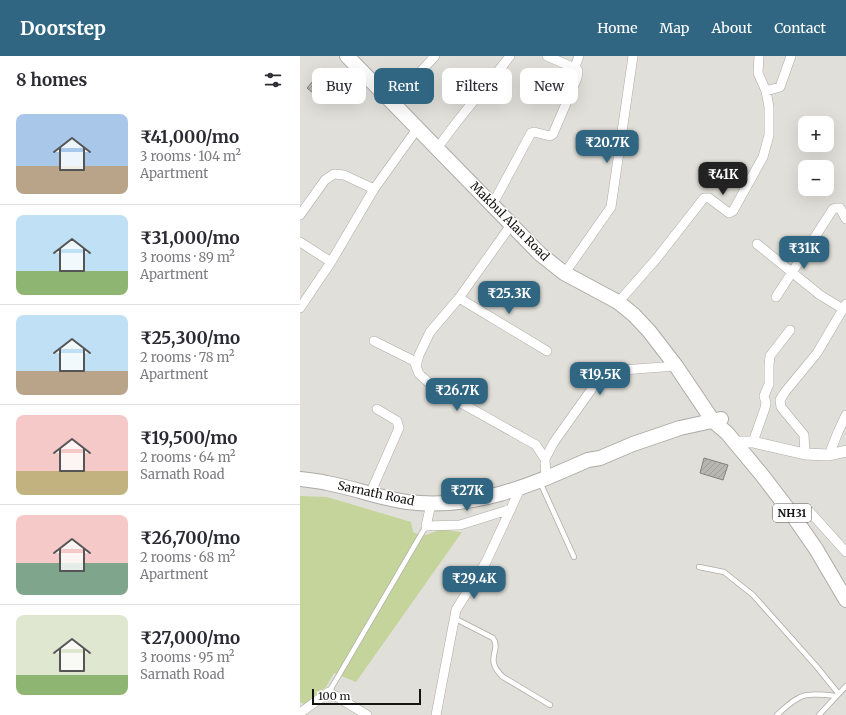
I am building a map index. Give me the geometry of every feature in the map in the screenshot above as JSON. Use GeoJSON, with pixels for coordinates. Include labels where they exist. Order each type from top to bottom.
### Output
{"type":"FeatureCollection","features":[{"type":"Feature","properties":{"kind":"highway","name":"Makbul Alan Road"},"geometry":{"type":"LineString","coordinates":[[347,56],[540,254],[564,273],[618,302],[634,315],[649,331],[715,416]]}},
{"type":"Feature","properties":{"kind":"highway","name":"Makbul Alan Road"},"geometry":{"type":"LineString","coordinates":[[359,56],[374,71]]}},
{"type":"Feature","properties":{"kind":"highway","name":"Makbul Alan Road"},"geometry":{"type":"LineString","coordinates":[[406,104],[543,246],[569,267],[622,298],[640,311],[654,326],[715,416]]}},
{"type":"Feature","properties":{"kind":"highway","name":"NH31"},"geometry":{"type":"LineString","coordinates":[[715,416],[791,513],[816,549],[846,600]]}},
{"type":"Feature","properties":{"kind":"highway","name":"Sarnath Road"},"geometry":{"type":"LineString","coordinates":[[300,479],[328,483],[406,502],[431,504],[475,500],[543,480],[588,460],[600,458],[633,444],[715,416]]}},
{"type":"Feature","properties":{"kind":"street"},"geometry":{"type":"LineString","coordinates":[[424,68],[435,56]]}},
{"type":"Feature","properties":{"kind":"street"},"geometry":{"type":"LineString","coordinates":[[442,142],[460,116],[495,76],[510,56]]}},
{"type":"Feature","properties":{"kind":"street"},"geometry":{"type":"LineString","coordinates":[[496,198],[531,133],[534,132],[550,136],[554,134],[577,78],[578,71],[575,67],[547,56]]}},
{"type":"Feature","properties":{"kind":"street"},"geometry":{"type":"LineString","coordinates":[[575,67],[579,56]]}},
{"type":"Feature","properties":{"kind":"street"},"geometry":{"type":"LineString","coordinates":[[569,267],[611,207],[633,56]]}},
{"type":"Feature","properties":{"kind":"street"},"geometry":{"type":"LineString","coordinates":[[622,298],[657,258],[704,198],[708,198],[729,213],[733,211],[764,157],[769,135],[770,117],[766,91],[758,73],[759,56]]}},
{"type":"Feature","properties":{"kind":"street"},"geometry":{"type":"LineString","coordinates":[[766,91],[780,87],[791,56]]}},
{"type":"Feature","properties":{"kind":"street"},"geometry":{"type":"LineString","coordinates":[[300,308],[331,262],[374,188],[417,129]]}},
{"type":"Feature","properties":{"kind":"street"},"geometry":{"type":"LineString","coordinates":[[300,215],[325,180],[334,174],[344,175],[374,188]]}},
{"type":"Feature","properties":{"kind":"street"},"geometry":{"type":"LineString","coordinates":[[776,297],[833,210],[840,208],[846,219]]}},
{"type":"Feature","properties":{"kind":"street"},"geometry":{"type":"LineString","coordinates":[[416,366],[419,354],[430,332],[459,298],[511,225]]}},
{"type":"Feature","properties":{"kind":"street"},"geometry":{"type":"LineString","coordinates":[[300,242],[331,262]]}},
{"type":"Feature","properties":{"kind":"street"},"geometry":{"type":"LineString","coordinates":[[757,244],[820,296],[845,307],[817,353],[780,400],[781,407],[804,435],[805,454]]}},
{"type":"Feature","properties":{"kind":"street"},"geometry":{"type":"LineString","coordinates":[[459,298],[547,351]]}},
{"type":"Feature","properties":{"kind":"street"},"geometry":{"type":"LineString","coordinates":[[753,442],[766,408],[764,395],[769,384],[769,359],[773,351],[790,330]]}},
{"type":"Feature","properties":{"kind":"street"},"geometry":{"type":"LineString","coordinates":[[374,341],[414,361],[419,374],[436,389],[536,445],[546,459]]}},
{"type":"Feature","properties":{"kind":"street"},"geometry":{"type":"LineString","coordinates":[[543,480],[546,459],[558,436],[596,383],[623,370],[676,366]]}},
{"type":"Feature","properties":{"kind":"street"},"geometry":{"type":"LineString","coordinates":[[370,494],[399,428],[397,421],[377,409]]}},
{"type":"Feature","properties":{"kind":"street"},"geometry":{"type":"LineString","coordinates":[[829,455],[846,414]]}},
{"type":"Feature","properties":{"kind":"street"},"geometry":{"type":"LineString","coordinates":[[731,437],[805,454],[829,455],[846,451]]}},
{"type":"Feature","properties":{"kind":"street"},"geometry":{"type":"LineString","coordinates":[[436,715],[456,610],[486,562],[520,488]]}},
{"type":"Feature","properties":{"kind":"street"},"geometry":{"type":"LineString","coordinates":[[431,504],[426,526],[460,525],[511,509]]}},
{"type":"Feature","properties":{"kind":"street"},"geometry":{"type":"LineString","coordinates":[[791,513],[804,510],[810,512],[846,552]]}},
{"type":"Feature","properties":{"kind":"street"},"geometry":{"type":"LineString","coordinates":[[300,713],[329,692],[367,715]]}},
{"type":"Feature","properties":{"kind":"lane"},"geometry":{"type":"LineString","coordinates":[[543,480],[574,557]]}},
{"type":"Feature","properties":{"kind":"lane"},"geometry":{"type":"LineString","coordinates":[[329,692],[426,526]]}},
{"type":"Feature","properties":{"kind":"lane"},"geometry":{"type":"LineString","coordinates":[[699,567],[724,572],[753,595],[818,667],[837,695]]}},
{"type":"Feature","properties":{"kind":"lane"},"geometry":{"type":"LineString","coordinates":[[454,618],[493,638],[495,645],[493,662],[496,669],[503,677],[550,705]]}},
{"type":"Feature","properties":{"kind":"lane"},"geometry":{"type":"LineString","coordinates":[[819,715],[846,686]]}},
{"type":"Feature","properties":{"kind":"lane"},"geometry":{"type":"LineString","coordinates":[[777,715],[793,700],[800,696],[819,694],[837,695]]}},
{"type":"Feature","properties":{"kind":"green space"},"geometry":{"type":"Polygon","coordinates":[[[300,496],[327,497],[411,522],[413,532],[422,535],[442,530],[462,532],[356,682],[334,673],[326,687],[304,704],[300,702],[300,496]]]}},
{"type":"Feature","properties":{"kind":"building"},"geometry":{"type":"Polygon","coordinates":[[[312,82],[312,92],[307,88],[312,82]]]}},
{"type":"Feature","properties":{"kind":"building"},"geometry":{"type":"Polygon","coordinates":[[[704,458],[728,465],[723,480],[700,473],[704,458]]]}}]}
